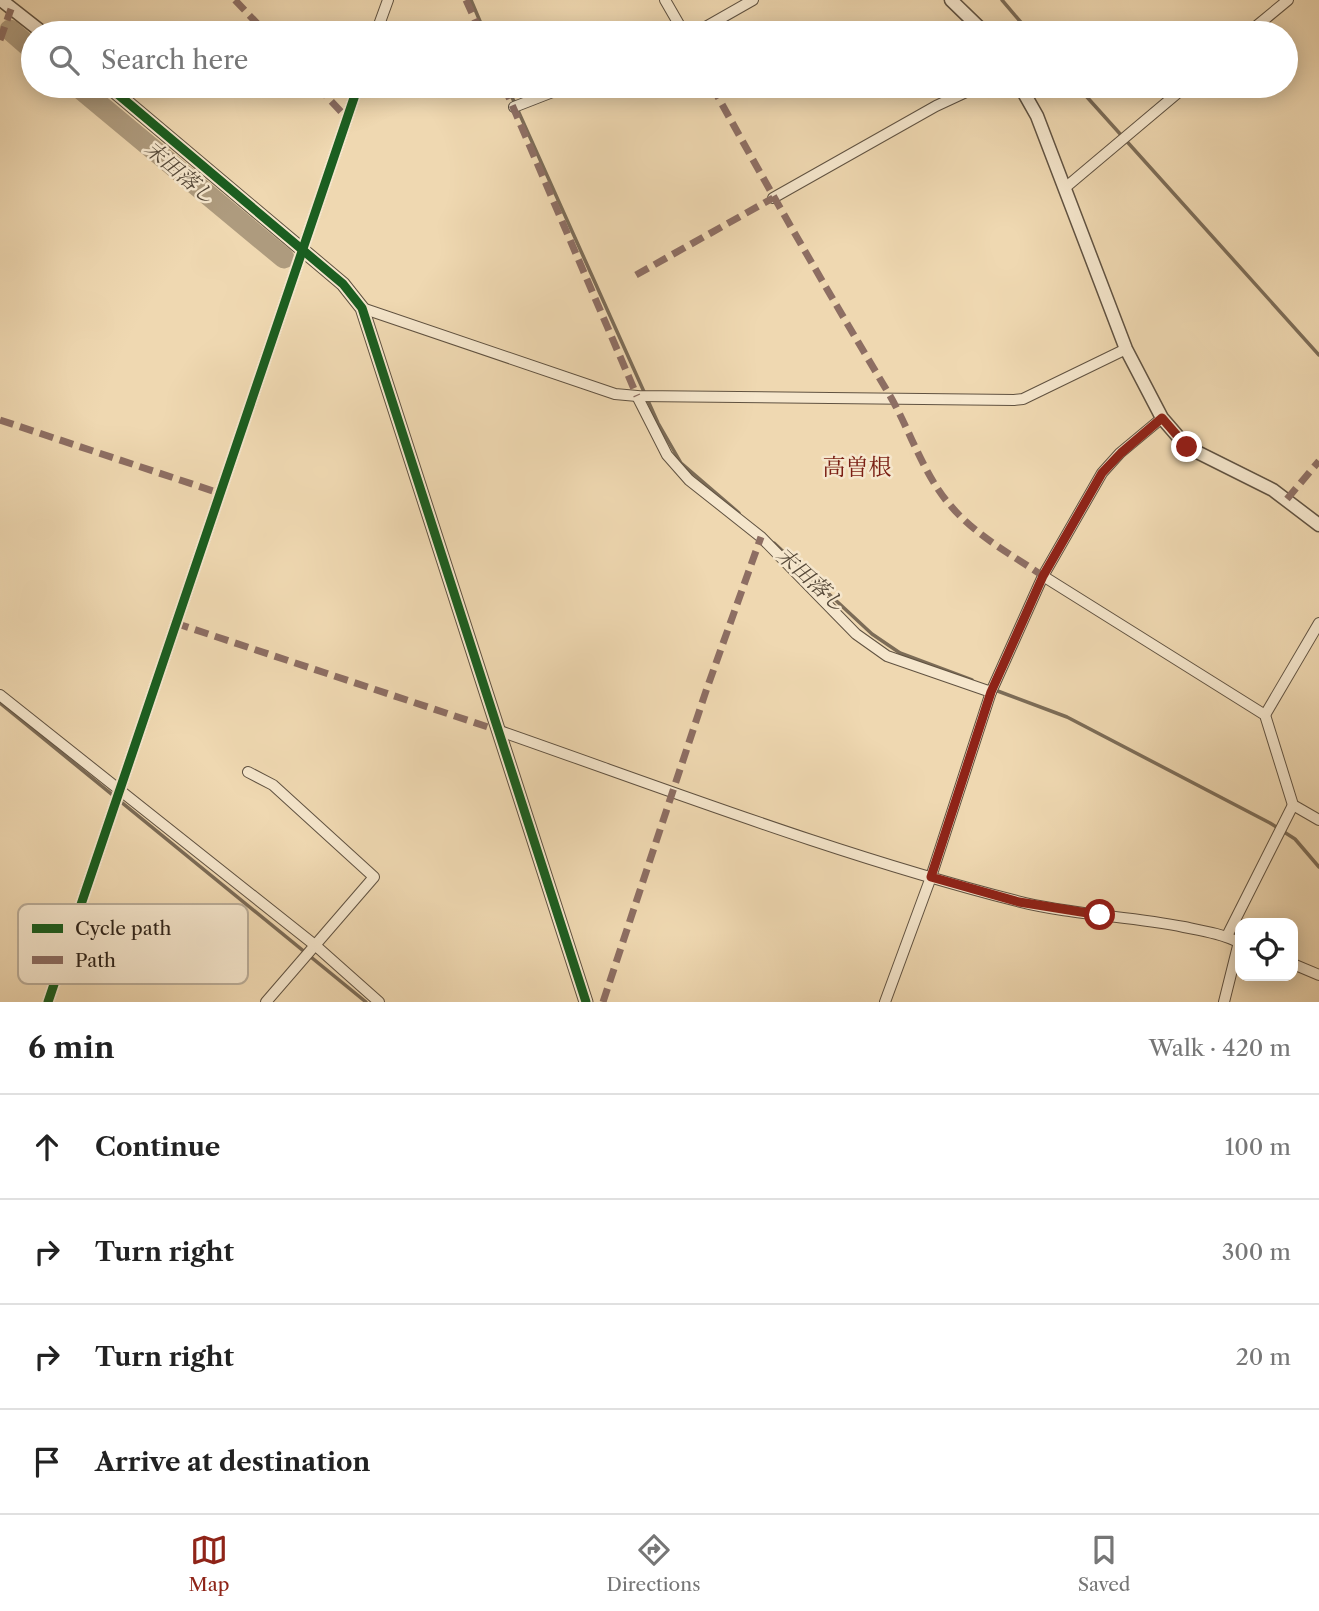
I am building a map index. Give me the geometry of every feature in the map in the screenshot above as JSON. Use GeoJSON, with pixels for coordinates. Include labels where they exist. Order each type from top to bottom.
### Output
{"type":"FeatureCollection","features":[{"type":"Feature","properties":{"kind":"street"},"geometry":{"type":"LineString","coordinates":[[1,0],[28,21]]}},
{"type":"Feature","properties":{"kind":"street"},"geometry":{"type":"LineString","coordinates":[[380,21],[388,0]]}},
{"type":"Feature","properties":{"kind":"street"},"geometry":{"type":"LineString","coordinates":[[666,0],[677,21]]}},
{"type":"Feature","properties":{"kind":"street"},"geometry":{"type":"LineString","coordinates":[[716,21],[753,0]]}},
{"type":"Feature","properties":{"kind":"street"},"geometry":{"type":"LineString","coordinates":[[951,0],[973,21]]}},
{"type":"Feature","properties":{"kind":"street"},"geometry":{"type":"LineString","coordinates":[[1262,21],[1287,0]]}},
{"type":"Feature","properties":{"kind":"street"},"geometry":{"type":"LineString","coordinates":[[122,98],[303,249],[343,285],[362,308],[586,1002]]}},
{"type":"Feature","properties":{"kind":"street"},"geometry":{"type":"LineString","coordinates":[[81,904],[354,98]]}},
{"type":"Feature","properties":{"kind":"street"},"geometry":{"type":"LineString","coordinates":[[514,107],[537,98]]}},
{"type":"Feature","properties":{"kind":"street"},"geometry":{"type":"LineString","coordinates":[[773,198],[954,98]]}},
{"type":"Feature","properties":{"kind":"street"},"geometry":{"type":"LineString","coordinates":[[1027,98],[1066,187],[1126,349],[1162,418],[1187,447],[1273,490],[1319,525]]}},
{"type":"Feature","properties":{"kind":"street"},"geometry":{"type":"LineString","coordinates":[[1066,187],[1172,98]]}},
{"type":"Feature","properties":{"kind":"street"},"geometry":{"type":"LineString","coordinates":[[362,308],[615,394],[637,396],[1014,400],[1023,399],[1126,349]]}},
{"type":"Feature","properties":{"kind":"street"},"geometry":{"type":"LineString","coordinates":[[637,396],[667,455],[689,480],[761,537],[856,634],[887,656],[991,692]]}},
{"type":"Feature","properties":{"kind":"street"},"geometry":{"type":"LineString","coordinates":[[885,1002],[931,877],[991,692],[1043,576],[1102,473],[1162,418]]}},
{"type":"Feature","properties":{"kind":"street"},"geometry":{"type":"LineString","coordinates":[[1043,576],[1265,715],[1293,805],[1319,820]]}},
{"type":"Feature","properties":{"kind":"street"},"geometry":{"type":"LineString","coordinates":[[1265,715],[1319,623]]}},
{"type":"Feature","properties":{"kind":"street"},"geometry":{"type":"LineString","coordinates":[[0,695],[311,952],[379,1002]]}},
{"type":"Feature","properties":{"kind":"street"},"geometry":{"type":"LineString","coordinates":[[497,730],[851,853],[931,877],[1019,902],[1147,919],[1235,940]]}},
{"type":"Feature","properties":{"kind":"street"},"geometry":{"type":"LineString","coordinates":[[248,772],[283,794],[374,877],[266,1002]]}},
{"type":"Feature","properties":{"kind":"street"},"geometry":{"type":"LineString","coordinates":[[1227,936],[1293,805]]}},
{"type":"Feature","properties":{"kind":"street"},"geometry":{"type":"LineString","coordinates":[[1224,1002],[1235,961]]}},
{"type":"Feature","properties":{"kind":"street"},"geometry":{"type":"LineString","coordinates":[[1298,966],[1319,975]]}},
{"type":"Feature","properties":{"kind":"street"},"geometry":{"type":"LineString","coordinates":[[48,1002],[54,984]]}},
{"type":"Feature","properties":{"kind":"waterway","name":"末田落し"},"geometry":{"type":"LineString","coordinates":[[471,0],[480,21]]}},
{"type":"Feature","properties":{"kind":"waterway"},"geometry":{"type":"LineString","coordinates":[[1002,0],[1020,21]]}},
{"type":"Feature","properties":{"kind":"waterway","name":"末田落し"},"geometry":{"type":"LineString","coordinates":[[10,30],[21,40]]}},
{"type":"Feature","properties":{"kind":"waterway","name":"末田落し"},"geometry":{"type":"LineString","coordinates":[[91,98],[284,258]]}},
{"type":"Feature","properties":{"kind":"waterway","name":"末田落し"},"geometry":{"type":"LineString","coordinates":[[512,98],[658,423],[681,463],[739,513]]}},
{"type":"Feature","properties":{"kind":"waterway"},"geometry":{"type":"LineString","coordinates":[[1088,98],[1319,355]]}},
{"type":"Feature","properties":{"kind":"waterway","name":"末田落し"},"geometry":{"type":"LineString","coordinates":[[774,543],[872,634],[900,653],[972,680]]}},
{"type":"Feature","properties":{"kind":"waterway","name":"末田落し"},"geometry":{"type":"LineString","coordinates":[[995,690],[1067,717],[1270,823],[1295,839],[1319,867]]}},
{"type":"Feature","properties":{"kind":"waterway"},"geometry":{"type":"LineString","coordinates":[[0,703],[246,904]]}},
{"type":"Feature","properties":{"kind":"waterway"},"geometry":{"type":"LineString","coordinates":[[248,906],[366,1002]]}},
{"type":"Feature","properties":{"kind":"marked path"},"geometry":{"type":"LineString","coordinates":[[235,0],[255,21]]}},
{"type":"Feature","properties":{"kind":"marked path"},"geometry":{"type":"LineString","coordinates":[[466,0],[476,21]]}},
{"type":"Feature","properties":{"kind":"marked path"},"geometry":{"type":"LineString","coordinates":[[0,40],[11,9]]}},
{"type":"Feature","properties":{"kind":"marked path"},"geometry":{"type":"LineString","coordinates":[[328,98],[347,118]]}},
{"type":"Feature","properties":{"kind":"marked path"},"geometry":{"type":"LineString","coordinates":[[509,98],[637,396]]}},
{"type":"Feature","properties":{"kind":"marked path"},"geometry":{"type":"LineString","coordinates":[[719,98],[897,408],[940,493],[971,526],[1043,576]]}},
{"type":"Feature","properties":{"kind":"marked path"},"geometry":{"type":"LineString","coordinates":[[636,275],[773,198]]}},
{"type":"Feature","properties":{"kind":"marked path"},"geometry":{"type":"LineString","coordinates":[[0,420],[219,493]]}},
{"type":"Feature","properties":{"kind":"marked path"},"geometry":{"type":"LineString","coordinates":[[1287,499],[1319,461]]}},
{"type":"Feature","properties":{"kind":"marked path"},"geometry":{"type":"LineString","coordinates":[[603,1002],[706,691],[761,537]]}},
{"type":"Feature","properties":{"kind":"marked path"},"geometry":{"type":"LineString","coordinates":[[175,623],[497,730]]}},
{"type":"Feature","properties":{"kind":"cycle path"},"geometry":{"type":"LineString","coordinates":[[122,98],[343,284],[362,308],[586,1002]]}},
{"type":"Feature","properties":{"kind":"cycle path"},"geometry":{"type":"LineString","coordinates":[[81,904],[354,98]]}},
{"type":"Feature","properties":{"kind":"cycle path"},"geometry":{"type":"LineString","coordinates":[[48,1002],[54,984]]}},
{"type":"Feature","properties":{"kind":"district","name":"高曽根"},"geometry":{"type":"Point","coordinates":[857,467]}},
{"type":"Feature","properties":{"kind":"route"},"geometry":{"type":"LineString","coordinates":[[1100,915],[1019,902],[931,877],[991,692],[1043,576],[1102,473],[1162,418],[1187,447]]}}]}
